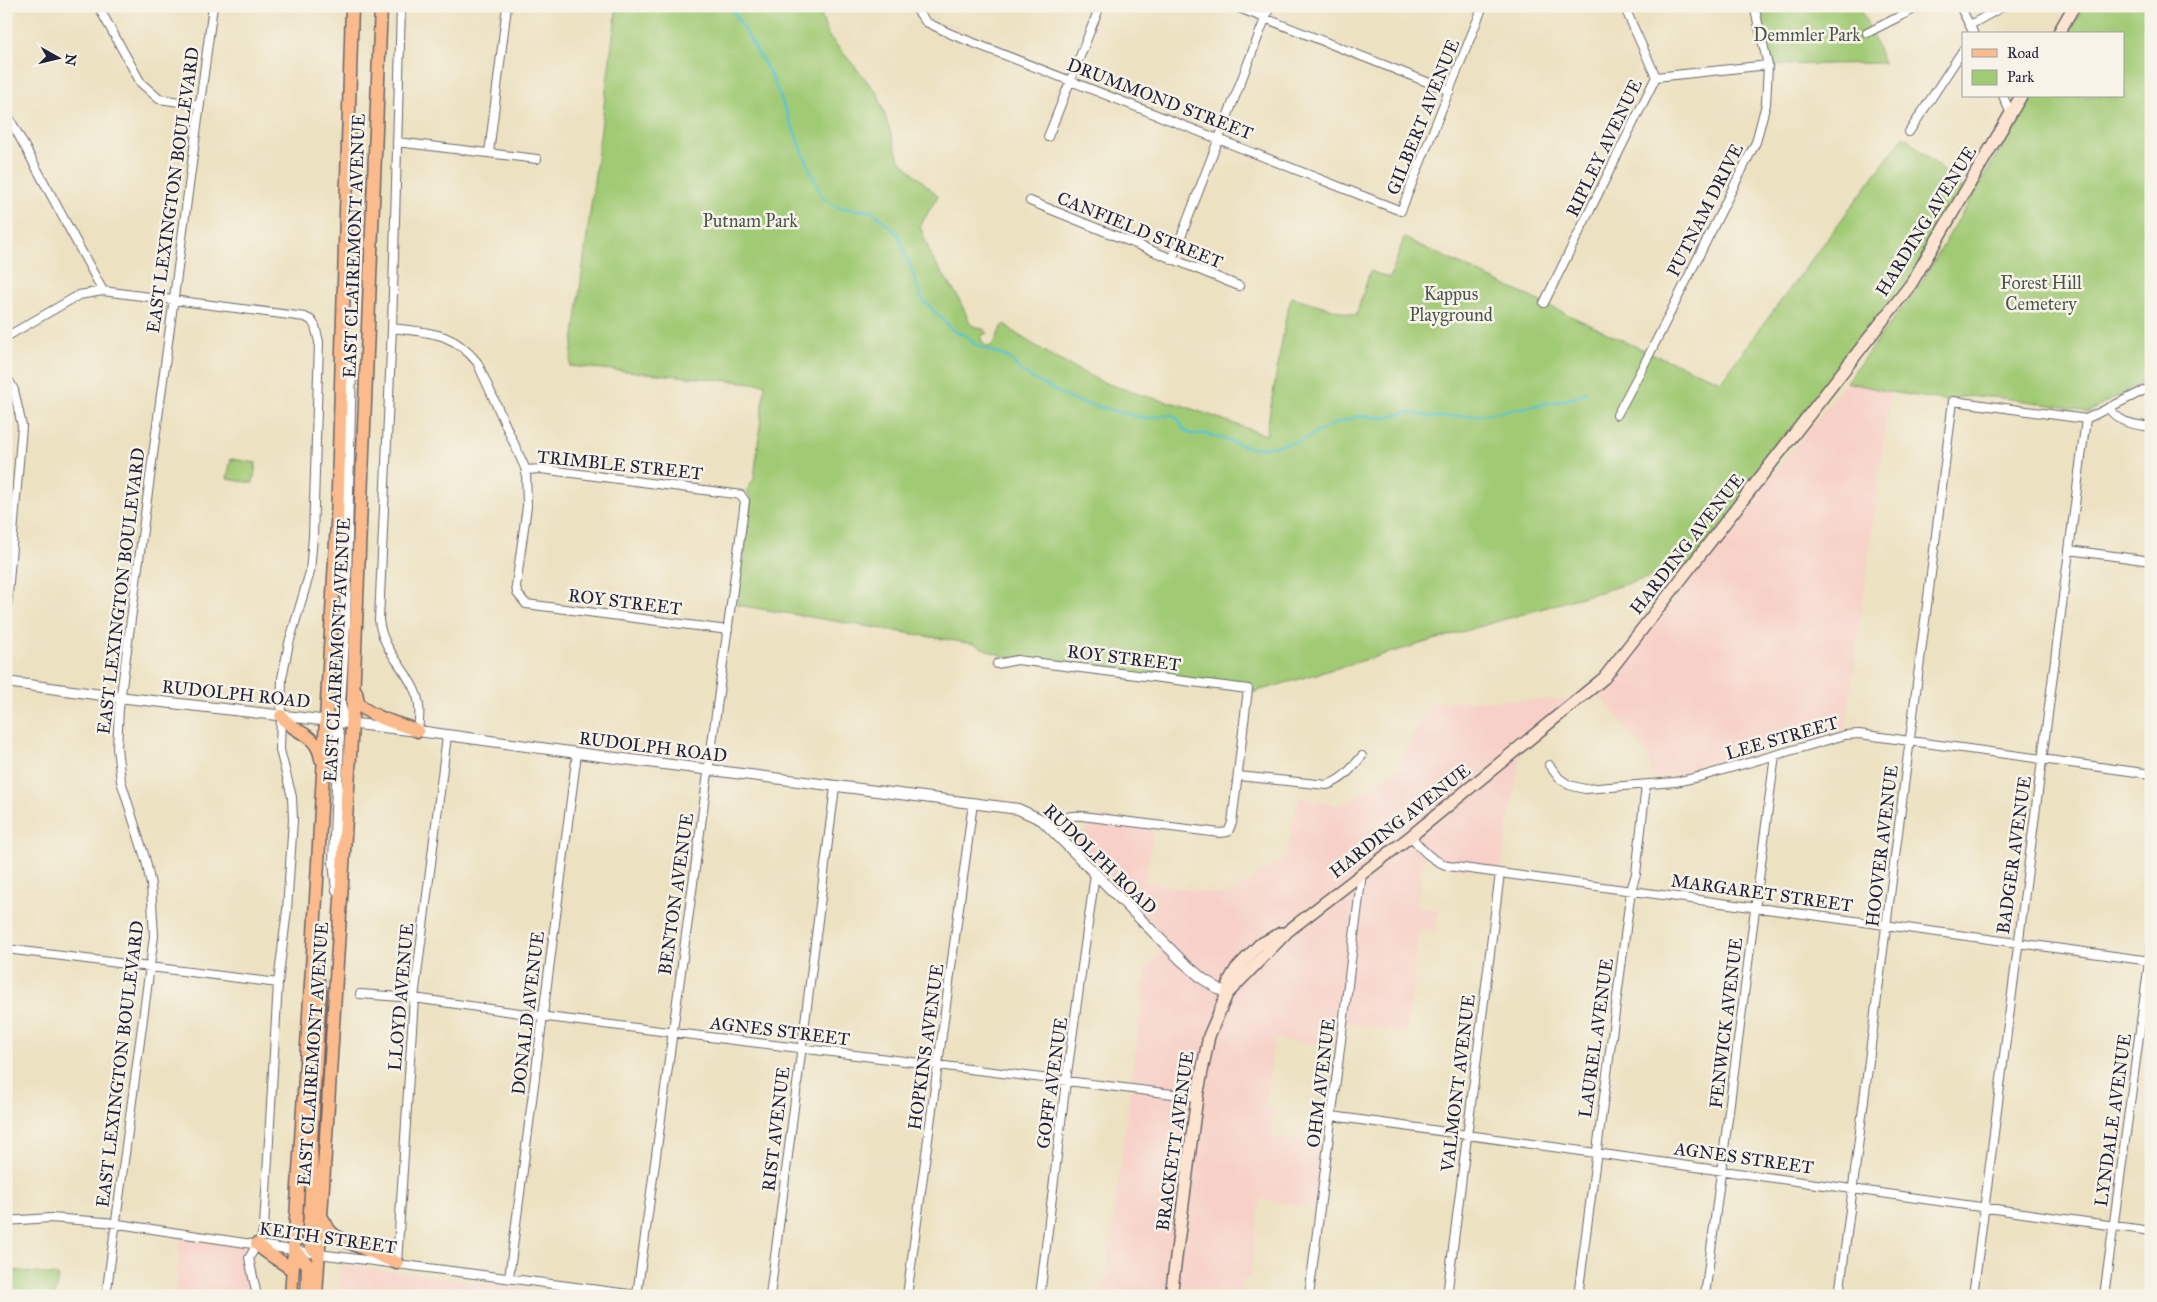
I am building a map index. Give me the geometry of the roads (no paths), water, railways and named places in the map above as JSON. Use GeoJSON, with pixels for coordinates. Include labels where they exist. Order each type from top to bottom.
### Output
{"type":"FeatureCollection","features":[{"type":"Feature","properties":{"kind":"main road","name":"EAST CLAIREMONT AVENUE"},"geometry":{"type":"LineString","coordinates":[[291,1296],[324,771],[336,523],[343,328],[348,86],[352,6]]}},
{"type":"Feature","properties":{"kind":"main road","name":"EAST CLAIREMONT AVENUE"},"geometry":{"type":"LineString","coordinates":[[316,1296],[352,724],[381,6]]}},
{"type":"Feature","properties":{"kind":"main road"},"geometry":{"type":"LineString","coordinates":[[2059,32],[2074,6]]}},
{"type":"Feature","properties":{"kind":"main road","name":"HARDING AVENUE"},"geometry":{"type":"LineString","coordinates":[[1226,994],[1288,930],[1410,836],[1604,678],[1911,284],[2020,98]]}},
{"type":"Feature","properties":{"kind":"main road"},"geometry":{"type":"LineString","coordinates":[[354,677],[359,704],[386,720],[418,731]]}},
{"type":"Feature","properties":{"kind":"main road"},"geometry":{"type":"LineString","coordinates":[[280,716],[290,726],[315,741],[324,771]]}},
{"type":"Feature","properties":{"kind":"main road"},"geometry":{"type":"LineString","coordinates":[[313,952],[320,990],[311,1143],[312,1176],[309,1241],[312,1248],[319,1254]]}},
{"type":"Feature","properties":{"kind":"main road","name":"BRACKETT AVENUE"},"geometry":{"type":"LineString","coordinates":[[1171,1296],[1196,1097],[1209,1036],[1226,994]]}},
{"type":"Feature","properties":{"kind":"main road"},"geometry":{"type":"LineString","coordinates":[[321,1216],[324,1224],[335,1236],[397,1263]]}},
{"type":"Feature","properties":{"kind":"main road"},"geometry":{"type":"LineString","coordinates":[[257,1244],[292,1270]]}},
{"type":"Feature","properties":{"kind":"main road"},"geometry":{"type":"LineString","coordinates":[[294,1250],[308,1265],[307,1296]]}},
{"type":"Feature","properties":{"kind":"street"},"geometry":{"type":"LineString","coordinates":[[98,6],[141,83],[159,99],[200,105]]}},
{"type":"Feature","properties":{"kind":"street","name":"EAST LEXINGTON BOULEVARD"},"geometry":{"type":"LineString","coordinates":[[106,1296],[154,936],[151,885],[146,861],[121,781],[117,748],[120,698],[213,6]]}},
{"type":"Feature","properties":{"kind":"street"},"geometry":{"type":"LineString","coordinates":[[401,6],[392,328],[379,620],[387,646],[417,697],[420,710],[418,731]]}},
{"type":"Feature","properties":{"kind":"street"},"geometry":{"type":"LineString","coordinates":[[489,153],[507,6]]}},
{"type":"Feature","properties":{"kind":"street","name":"DRUMMOND STREET"},"geometry":{"type":"LineString","coordinates":[[914,6],[926,22],[951,34],[1401,211]]}},
{"type":"Feature","properties":{"kind":"street"},"geometry":{"type":"LineString","coordinates":[[1048,138],[1100,6]]}},
{"type":"Feature","properties":{"kind":"street"},"geometry":{"type":"LineString","coordinates":[[1234,6],[1450,91]]}},
{"type":"Feature","properties":{"kind":"street"},"geometry":{"type":"LineString","coordinates":[[1172,260],[1270,6]]}},
{"type":"Feature","properties":{"kind":"street","name":"GILBERT AVENUE"},"geometry":{"type":"LineString","coordinates":[[1401,211],[1483,6]]}},
{"type":"Feature","properties":{"kind":"street","name":"RIPLEY AVENUE"},"geometry":{"type":"LineString","coordinates":[[1544,303],[1656,77],[1624,6]]}},
{"type":"Feature","properties":{"kind":"street","name":"PUTNAM DRIVE"},"geometry":{"type":"LineString","coordinates":[[1617,415],[1756,142],[1766,104],[1768,65],[1758,13],[1754,6]]}},
{"type":"Feature","properties":{"kind":"street"},"geometry":{"type":"LineString","coordinates":[[1867,33],[1920,6]]}},
{"type":"Feature","properties":{"kind":"street"},"geometry":{"type":"LineString","coordinates":[[1960,6],[1973,32]]}},
{"type":"Feature","properties":{"kind":"street"},"geometry":{"type":"LineString","coordinates":[[1970,25],[2004,6]]}},
{"type":"Feature","properties":{"kind":"street"},"geometry":{"type":"LineString","coordinates":[[1909,132],[1962,52]]}},
{"type":"Feature","properties":{"kind":"street"},"geometry":{"type":"LineString","coordinates":[[1656,77],[1768,65]]}},
{"type":"Feature","properties":{"kind":"street"},"geometry":{"type":"LineString","coordinates":[[2003,98],[2011,114]]}},
{"type":"Feature","properties":{"kind":"street"},"geometry":{"type":"LineString","coordinates":[[6,112],[103,291]]}},
{"type":"Feature","properties":{"kind":"street"},"geometry":{"type":"LineString","coordinates":[[397,142],[537,160]]}},
{"type":"Feature","properties":{"kind":"street","name":"CANFIELD STREET"},"geometry":{"type":"LineString","coordinates":[[1030,201],[1239,286]]}},
{"type":"Feature","properties":{"kind":"street"},"geometry":{"type":"LineString","coordinates":[[6,337],[78,295],[103,291],[305,317],[311,320],[315,326],[319,342],[312,553],[306,590],[285,660],[282,678],[280,750],[292,796],[293,820],[287,910],[278,983],[264,1227],[249,1258],[257,1296]]}},
{"type":"Feature","properties":{"kind":"street"},"geometry":{"type":"LineString","coordinates":[[343,328],[350,353],[351,365],[345,623],[340,704],[343,715],[352,724]]}},
{"type":"Feature","properties":{"kind":"street","name":"TRIMBLE STREET"},"geometry":{"type":"LineString","coordinates":[[392,328],[443,335],[456,341],[470,354],[477,362],[526,470],[541,469],[735,494],[743,498]]}},
{"type":"Feature","properties":{"kind":"street"},"geometry":{"type":"LineString","coordinates":[[6,375],[14,390],[22,426],[9,550],[6,618]]}},
{"type":"Feature","properties":{"kind":"street"},"geometry":{"type":"LineString","coordinates":[[2086,419],[2151,387]]}},
{"type":"Feature","properties":{"kind":"street","name":"HOOVER AVENUE"},"geometry":{"type":"LineString","coordinates":[[1839,1296],[1953,401],[2086,419]]}},
{"type":"Feature","properties":{"kind":"street"},"geometry":{"type":"LineString","coordinates":[[2108,408],[2117,418],[2126,423],[2151,427]]}},
{"type":"Feature","properties":{"kind":"street","name":"BADGER AVENUE"},"geometry":{"type":"LineString","coordinates":[[1973,1296],[2086,419]]}},
{"type":"Feature","properties":{"kind":"street","name":"ROY STREET"},"geometry":{"type":"LineString","coordinates":[[526,470],[526,506],[516,586],[520,599],[532,606],[728,630]]}},
{"type":"Feature","properties":{"kind":"street","name":"BENTON AVENUE"},"geometry":{"type":"LineString","coordinates":[[641,1295],[672,1032],[745,504],[743,498]]}},
{"type":"Feature","properties":{"kind":"street"},"geometry":{"type":"LineString","coordinates":[[2069,550],[2151,561]]}},
{"type":"Feature","properties":{"kind":"street","name":"ROY STREET"},"geometry":{"type":"LineString","coordinates":[[997,664],[1017,660],[1248,689],[1238,776]]}},
{"type":"Feature","properties":{"kind":"street","name":"RUDOLPH ROAD"},"geometry":{"type":"LineString","coordinates":[[6,682],[120,698],[418,731],[835,787],[1018,809],[1034,816],[1050,828],[1182,961],[1203,979],[1226,994]]}},
{"type":"Feature","properties":{"kind":"street"},"geometry":{"type":"LineString","coordinates":[[326,721],[337,730],[339,735],[334,862],[340,916]]}},
{"type":"Feature","properties":{"kind":"street","name":"LEE STREET"},"geometry":{"type":"LineString","coordinates":[[1549,765],[1559,778],[1569,785],[1585,789],[1646,785],[1699,777],[1845,735],[1859,734],[2151,774]]}},
{"type":"Feature","properties":{"kind":"street","name":"LLOYD AVENUE"},"geometry":{"type":"LineString","coordinates":[[397,1263],[414,998],[448,736]]}},
{"type":"Feature","properties":{"kind":"street","name":"DONALD AVENUE"},"geometry":{"type":"LineString","coordinates":[[509,1278],[577,753]]}},
{"type":"Feature","properties":{"kind":"street","name":"FENWICK AVENUE"},"geometry":{"type":"LineString","coordinates":[[1705,1296],[1775,755]]}},
{"type":"Feature","properties":{"kind":"street"},"geometry":{"type":"LineString","coordinates":[[1050,828],[1058,820],[1065,817],[1082,816],[1220,833],[1228,832],[1232,823],[1238,776],[1327,785],[1337,782],[1347,775],[1362,756]]}},
{"type":"Feature","properties":{"kind":"street","name":"LAUREL AVENUE"},"geometry":{"type":"LineString","coordinates":[[1578,1296],[1631,890],[1636,874],[1646,785]]}},
{"type":"Feature","properties":{"kind":"street","name":"RIST AVENUE"},"geometry":{"type":"LineString","coordinates":[[770,1296],[835,787]]}},
{"type":"Feature","properties":{"kind":"street","name":"HOPKINS AVENUE"},"geometry":{"type":"LineString","coordinates":[[907,1296],[973,803]]}},
{"type":"Feature","properties":{"kind":"street","name":"MARGARET STREET"},"geometry":{"type":"LineString","coordinates":[[1410,836],[1424,853],[1435,861],[1448,866],[2150,961]]}},
{"type":"Feature","properties":{"kind":"street","name":"GOFF AVENUE"},"geometry":{"type":"LineString","coordinates":[[1040,1296],[1066,1081],[1095,874]]}},
{"type":"Feature","properties":{"kind":"street","name":"OHM AVENUE"},"geometry":{"type":"LineString","coordinates":[[1309,1296],[1362,874]]}},
{"type":"Feature","properties":{"kind":"street","name":"VALMONT AVENUE"},"geometry":{"type":"LineString","coordinates":[[1447,1296],[1500,874]]}},
{"type":"Feature","properties":{"kind":"street","name":"LYNDALE AVENUE"},"geometry":{"type":"LineString","coordinates":[[2104,1296],[2151,948]]}},
{"type":"Feature","properties":{"kind":"street"},"geometry":{"type":"LineString","coordinates":[[6,949],[278,983]]}},
{"type":"Feature","properties":{"kind":"street","name":"AGNES STREET"},"geometry":{"type":"LineString","coordinates":[[360,994],[414,998],[543,1016],[1196,1097]]}},
{"type":"Feature","properties":{"kind":"street","name":"AGNES STREET"},"geometry":{"type":"LineString","coordinates":[[1332,1116],[1984,1206],[2151,1231]]}},
{"type":"Feature","properties":{"kind":"street","name":"KEITH STREET"},"geometry":{"type":"LineString","coordinates":[[6,1220],[50,1218],[116,1224],[319,1254],[641,1295]]}},
{"type":"Feature","properties":{"kind":"waterway"},"geometry":{"type":"LineString","coordinates":[[730,6],[771,75],[822,198],[837,207],[873,212],[898,234],[922,299],[954,331],[965,335],[976,345],[1009,358],[1023,373],[1072,400],[1143,418],[1172,415],[1178,419],[1184,430],[1191,434],[1207,434],[1251,448],[1263,448],[1301,441],[1333,424],[1360,416],[1386,418],[1406,412],[1432,417],[1481,415],[1560,401],[1580,396],[1587,391]]}},
{"type":"Feature","properties":{"kind":"park label","name":"Demmler Park"},"geometry":{"type":"Point","coordinates":[1807,35]}},
{"type":"Feature","properties":{"kind":"park label","name":"Putnam Park"},"geometry":{"type":"Point","coordinates":[750,221]}},
{"type":"Feature","properties":{"kind":"park label","name":"Forest Hill Cemetery"},"geometry":{"type":"Point","coordinates":[2041,293]}},
{"type":"Feature","properties":{"kind":"park label","name":"Kappus Playground"},"geometry":{"type":"Point","coordinates":[1451,304]}}]}
